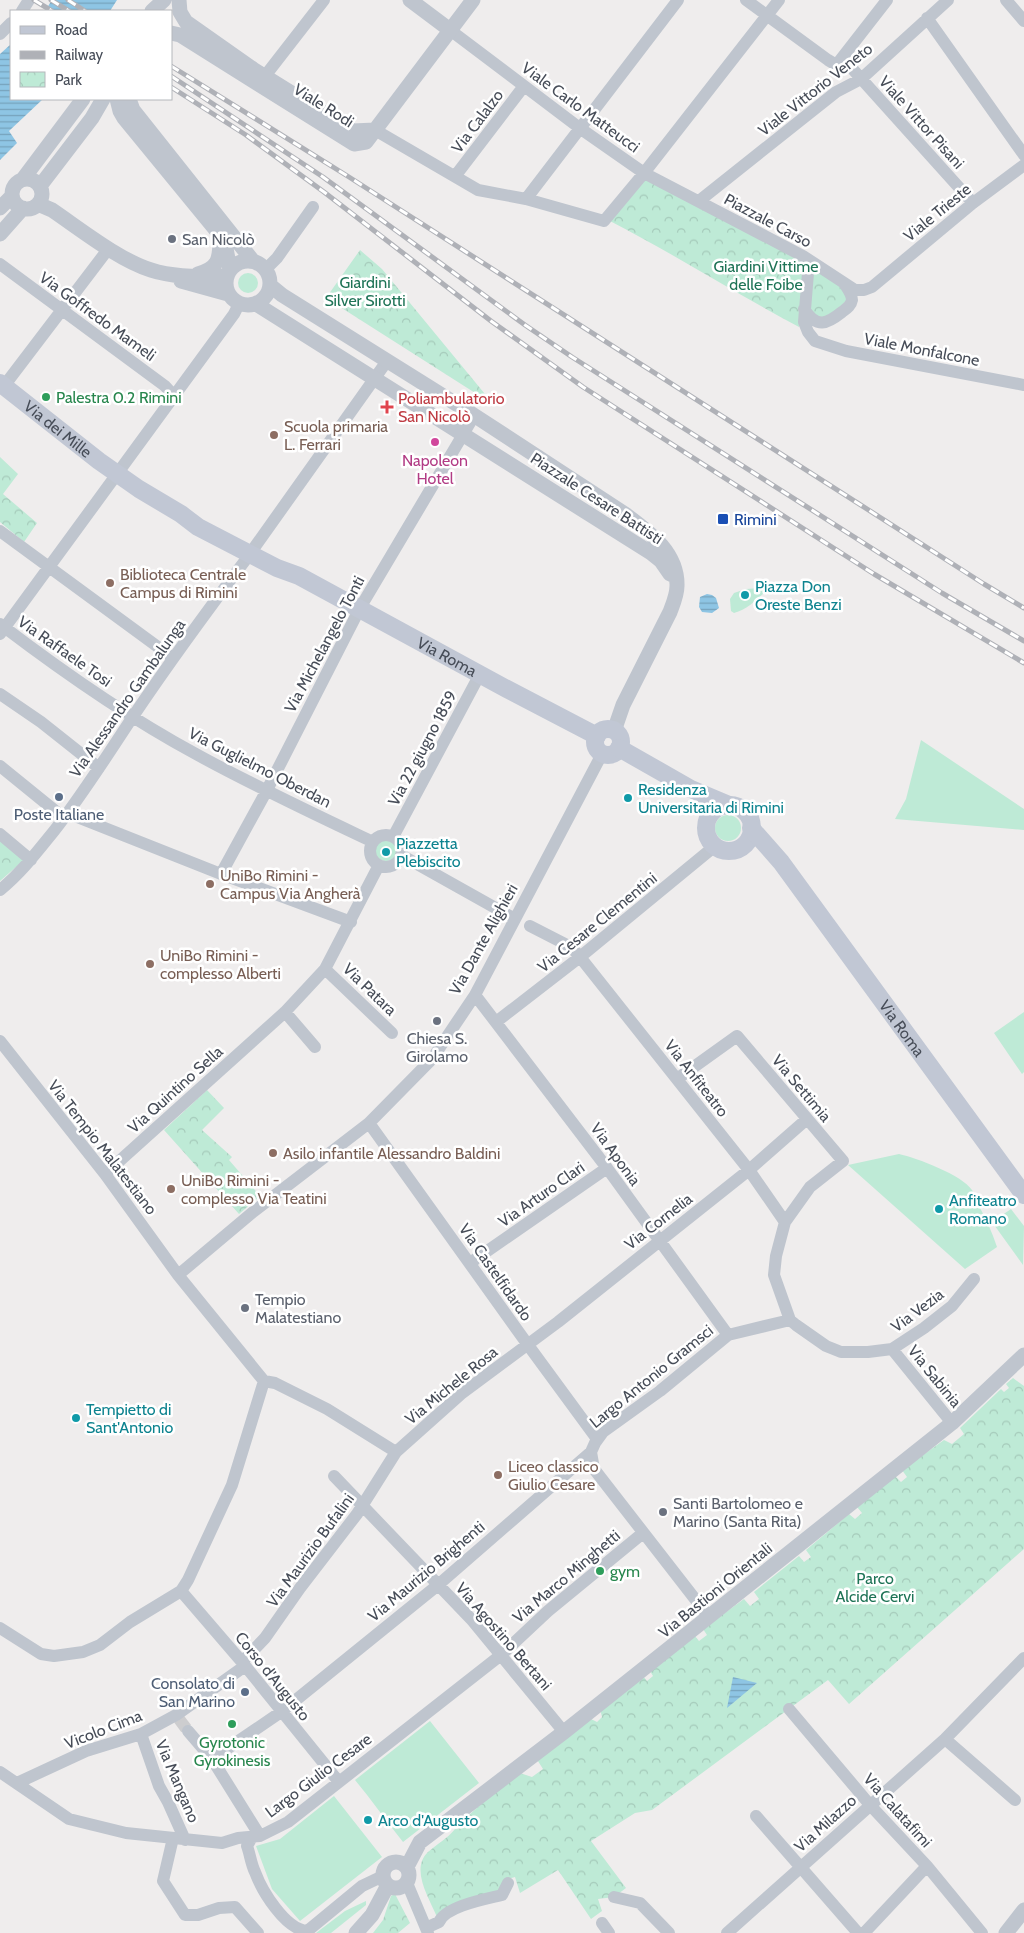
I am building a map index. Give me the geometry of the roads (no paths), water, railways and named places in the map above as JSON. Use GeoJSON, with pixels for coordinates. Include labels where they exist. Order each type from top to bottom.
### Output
{"type":"FeatureCollection","features":[{"type":"Feature","properties":{"kind":"main road","name":"Via dei Mille"},"geometry":{"type":"LineString","coordinates":[[2,385],[118,474]]}},
{"type":"Feature","properties":{"kind":"main road","name":"Via Roma"},"geometry":{"type":"LineString","coordinates":[[118,474],[181,514],[200,521],[252,551],[282,562],[299,576],[480,674],[606,733]]}},
{"type":"Feature","properties":{"kind":"main road"},"geometry":{"type":"LineString","coordinates":[[606,733],[619,737],[619,748],[614,754],[602,754],[596,748],[596,740],[606,733]]}},
{"type":"Feature","properties":{"kind":"main road"},"geometry":{"type":"LineString","coordinates":[[619,748],[690,789],[742,809],[750,821],[751,828],[750,835],[742,846],[729,850],[715,846],[707,835],[704,806],[690,789]]}},
{"type":"Feature","properties":{"kind":"main road"},"geometry":{"type":"LineString","coordinates":[[707,821],[715,809],[729,805]]}},
{"type":"Feature","properties":{"kind":"main road","name":"Via Roma"},"geometry":{"type":"LineString","coordinates":[[751,828],[781,862],[1024,1195]]}},
{"type":"Feature","properties":{"kind":"main road"},"geometry":{"type":"LineString","coordinates":[[742,846],[781,862]]}},
{"type":"Feature","properties":{"kind":"street"},"geometry":{"type":"LineString","coordinates":[[141,10],[150,0]]}},
{"type":"Feature","properties":{"kind":"street"},"geometry":{"type":"LineString","coordinates":[[153,10],[164,0]]}},
{"type":"Feature","properties":{"kind":"street"},"geometry":{"type":"LineString","coordinates":[[179,0],[180,12],[191,26]]}},
{"type":"Feature","properties":{"kind":"street"},"geometry":{"type":"LineString","coordinates":[[265,76],[324,0]]}},
{"type":"Feature","properties":{"kind":"street"},"geometry":{"type":"LineString","coordinates":[[410,0],[450,30]]}},
{"type":"Feature","properties":{"kind":"street"},"geometry":{"type":"LineString","coordinates":[[474,0],[375,130],[456,175],[478,190],[526,199],[604,221],[644,173],[778,0]]}},
{"type":"Feature","properties":{"kind":"street"},"geometry":{"type":"LineString","coordinates":[[526,199],[678,0]]}},
{"type":"Feature","properties":{"kind":"street","name":"Viale Vittor Pisani"},"geometry":{"type":"LineString","coordinates":[[746,0],[828,60],[848,64],[973,203]]}},
{"type":"Feature","properties":{"kind":"street"},"geometry":{"type":"LineString","coordinates":[[838,63],[887,0]]}},
{"type":"Feature","properties":{"kind":"street","name":"Viale Vittorio Veneto"},"geometry":{"type":"LineString","coordinates":[[699,201],[836,92],[861,79],[948,0]]}},
{"type":"Feature","properties":{"kind":"street"},"geometry":{"type":"LineString","coordinates":[[1006,0],[1024,21]]}},
{"type":"Feature","properties":{"kind":"street"},"geometry":{"type":"LineString","coordinates":[[927,18],[1024,155]]}},
{"type":"Feature","properties":{"kind":"street"},"geometry":{"type":"LineString","coordinates":[[172,20],[178,20],[191,26]]}},
{"type":"Feature","properties":{"kind":"street"},"geometry":{"type":"LineString","coordinates":[[0,34],[10,24]]}},
{"type":"Feature","properties":{"kind":"street","name":"Viale Rodi"},"geometry":{"type":"LineString","coordinates":[[191,26],[265,76],[353,131],[375,130]]}},
{"type":"Feature","properties":{"kind":"street","name":"Viale Carlo Matteucci"},"geometry":{"type":"LineString","coordinates":[[450,30],[581,129],[644,173],[699,201]]}},
{"type":"Feature","properties":{"kind":"street","name":"Viale Rodi"},"geometry":{"type":"LineString","coordinates":[[172,33],[180,35],[354,144],[366,142],[375,130]]}},
{"type":"Feature","properties":{"kind":"street","name":"Via Calalzo"},"geometry":{"type":"LineString","coordinates":[[456,175],[524,86]]}},
{"type":"Feature","properties":{"kind":"street"},"geometry":{"type":"LineString","coordinates":[[0,208],[12,196],[14,186],[23,179],[82,100]]}},
{"type":"Feature","properties":{"kind":"street"},"geometry":{"type":"LineString","coordinates":[[40,186],[92,118],[101,100]]}},
{"type":"Feature","properties":{"kind":"street"},"geometry":{"type":"LineString","coordinates":[[1,629],[175,397],[234,314],[234,299],[226,287],[229,273],[226,248],[220,235],[122,116],[117,100]]}},
{"type":"Feature","properties":{"kind":"street"},"geometry":{"type":"LineString","coordinates":[[129,100],[133,110],[270,276],[270,286],[266,297],[256,304],[246,306],[234,299],[182,282],[166,274]]}},
{"type":"Feature","properties":{"kind":"street"},"geometry":{"type":"LineString","coordinates":[[92,118],[101,113],[122,116]]}},
{"type":"Feature","properties":{"kind":"street","name":"Viale Trieste"},"geometry":{"type":"LineString","coordinates":[[872,286],[973,203],[1024,165]]}},
{"type":"Feature","properties":{"kind":"street"},"geometry":{"type":"LineString","coordinates":[[12,196],[16,204],[23,208],[32,208],[38,204],[42,195],[40,186],[32,179],[23,179]]}},
{"type":"Feature","properties":{"kind":"street","name":"Piazzale Carso"},"geometry":{"type":"LineString","coordinates":[[699,201],[803,256],[855,290],[864,290],[872,286]]}},
{"type":"Feature","properties":{"kind":"street"},"geometry":{"type":"LineString","coordinates":[[38,204],[52,210],[130,261],[150,270],[166,274],[193,276],[229,273],[239,263],[260,265],[278,256],[313,207]]}},
{"type":"Feature","properties":{"kind":"street"},"geometry":{"type":"LineString","coordinates":[[0,234],[23,208]]}},
{"type":"Feature","properties":{"kind":"street"},"geometry":{"type":"LineString","coordinates":[[193,276],[209,271],[217,262],[220,253],[220,235]]}},
{"type":"Feature","properties":{"kind":"street"},"geometry":{"type":"LineString","coordinates":[[2,385],[109,248]]}},
{"type":"Feature","properties":{"kind":"street"},"geometry":{"type":"LineString","coordinates":[[803,256],[808,273],[804,309],[809,317],[817,322],[830,322],[850,306],[852,299],[849,290],[842,280]]}},
{"type":"Feature","properties":{"kind":"street","name":"Via Goffredo Mameli"},"geometry":{"type":"LineString","coordinates":[[0,264],[165,386],[175,397]]}},
{"type":"Feature","properties":{"kind":"street","name":"Piazzale Carso"},"geometry":{"type":"LineString","coordinates":[[808,273],[813,269],[821,267]]}},
{"type":"Feature","properties":{"kind":"street","name":"Piazzale Cesare Battisti"},"geometry":{"type":"LineString","coordinates":[[270,286],[648,530],[666,550],[677,573],[677,588],[674,600]]}},
{"type":"Feature","properties":{"kind":"street","name":"Piazzale Cesare Battisti"},"geometry":{"type":"LineString","coordinates":[[256,304],[463,433],[661,561],[670,572],[674,600]]}},
{"type":"Feature","properties":{"kind":"street","name":"Viale Monfalcone"},"geometry":{"type":"LineString","coordinates":[[804,309],[804,322],[808,332],[815,340],[846,352],[1024,385]]}},
{"type":"Feature","properties":{"kind":"street"},"geometry":{"type":"LineString","coordinates":[[376,379],[387,361]]}},
{"type":"Feature","properties":{"kind":"street","name":"Via Alessandro Gambalunga"},"geometry":{"type":"LineString","coordinates":[[0,890],[31,860],[66,815],[173,658],[376,379]]}},
{"type":"Feature","properties":{"kind":"street"},"geometry":{"type":"LineString","coordinates":[[463,433],[474,416]]}},
{"type":"Feature","properties":{"kind":"street","name":"Via Michelangelo Tonti"},"geometry":{"type":"LineString","coordinates":[[221,874],[267,790],[360,608],[463,433]]}},
{"type":"Feature","properties":{"kind":"street"},"geometry":{"type":"LineString","coordinates":[[0,531],[173,658]]}},
{"type":"Feature","properties":{"kind":"street"},"geometry":{"type":"LineString","coordinates":[[606,733],[623,705],[670,612],[674,600]]}},
{"type":"Feature","properties":{"kind":"street","name":"Via Raffaele Tosi"},"geometry":{"type":"LineString","coordinates":[[1,629],[133,717]]}},
{"type":"Feature","properties":{"kind":"street","name":"Via 22 giugno 1859"},"geometry":{"type":"LineString","coordinates":[[393,837],[480,674]]}},
{"type":"Feature","properties":{"kind":"street"},"geometry":{"type":"LineString","coordinates":[[0,694],[41,722],[99,768]]}},
{"type":"Feature","properties":{"kind":"street","name":"Via Guglielmo Oberdan"},"geometry":{"type":"LineString","coordinates":[[133,717],[196,754],[374,842]]}},
{"type":"Feature","properties":{"kind":"street","name":"Via Dante Alighieri"},"geometry":{"type":"LineString","coordinates":[[178,1275],[253,1212],[368,1123],[432,1059],[475,995],[602,754]]}},
{"type":"Feature","properties":{"kind":"street"},"geometry":{"type":"LineString","coordinates":[[0,766],[66,815],[351,922]]}},
{"type":"Feature","properties":{"kind":"street"},"geometry":{"type":"LineString","coordinates":[[0,834],[31,860]]}},
{"type":"Feature","properties":{"kind":"street"},"geometry":{"type":"LineString","coordinates":[[384,835],[393,837],[401,847],[401,855],[395,864],[389,866],[378,864],[374,861],[370,852],[374,842],[384,835]]}},
{"type":"Feature","properties":{"kind":"street","name":"Via Cesare Clementini"},"geometry":{"type":"LineString","coordinates":[[496,1022],[580,957],[715,846]]}},
{"type":"Feature","properties":{"kind":"street"},"geometry":{"type":"LineString","coordinates":[[401,855],[515,919]]}},
{"type":"Feature","properties":{"kind":"street"},"geometry":{"type":"LineString","coordinates":[[315,1047],[285,1012],[325,970],[351,922],[378,864]]}},
{"type":"Feature","properties":{"kind":"street"},"geometry":{"type":"LineString","coordinates":[[530,926],[570,947],[580,957]]}},
{"type":"Feature","properties":{"kind":"street","name":"Via Anfiteatro"},"geometry":{"type":"LineString","coordinates":[[580,957],[749,1170],[785,1222]]}},
{"type":"Feature","properties":{"kind":"street","name":"Via Patara"},"geometry":{"type":"LineString","coordinates":[[325,970],[392,1033]]}},
{"type":"Feature","properties":{"kind":"street","name":"Via Aponia"},"geometry":{"type":"LineString","coordinates":[[475,995],[607,1168],[728,1335]]}},
{"type":"Feature","properties":{"kind":"street","name":"Via Quintino Sella"},"geometry":{"type":"LineString","coordinates":[[105,1174],[285,1012]]}},
{"type":"Feature","properties":{"kind":"street","name":"Via Settimia"},"geometry":{"type":"LineString","coordinates":[[677,1079],[737,1036],[843,1162],[810,1187],[785,1222]]}},
{"type":"Feature","properties":{"kind":"street","name":"Via Tempio Malatestiano"},"geometry":{"type":"LineString","coordinates":[[0,1041],[4,1054],[105,1174],[178,1275],[264,1381]]}},
{"type":"Feature","properties":{"kind":"street","name":"Via Cornelia"},"geometry":{"type":"LineString","coordinates":[[528,1345],[749,1170],[807,1119]]}},
{"type":"Feature","properties":{"kind":"street","name":"Via Castelfidardo"},"geometry":{"type":"LineString","coordinates":[[368,1123],[528,1345],[594,1445],[594,1469],[709,1617]]}},
{"type":"Feature","properties":{"kind":"street","name":"Via Arturo Clari"},"geometry":{"type":"LineString","coordinates":[[470,1263],[607,1168]]}},
{"type":"Feature","properties":{"kind":"street"},"geometry":{"type":"LineString","coordinates":[[728,1335],[790,1320],[774,1274],[776,1256],[785,1222]]}},
{"type":"Feature","properties":{"kind":"street","name":"Via Vezia"},"geometry":{"type":"LineString","coordinates":[[790,1320],[810,1337],[841,1352],[868,1352],[892,1349],[924,1328],[952,1306],[974,1279]]}},
{"type":"Feature","properties":{"kind":"street","name":"Largo Antonio Gramsci"},"geometry":{"type":"LineString","coordinates":[[594,1445],[603,1432],[660,1391],[728,1335]]}},
{"type":"Feature","properties":{"kind":"street","name":"Via Michele Rosa"},"geometry":{"type":"LineString","coordinates":[[396,1452],[462,1394],[528,1345]]}},
{"type":"Feature","properties":{"kind":"street","name":"Via Sabinia"},"geometry":{"type":"LineString","coordinates":[[892,1349],[952,1423]]}},
{"type":"Feature","properties":{"kind":"street","name":"Via Bastioni Orientali"},"geometry":{"type":"LineString","coordinates":[[405,1866],[410,1862],[420,1842],[564,1732],[952,1423],[1024,1355]]}},
{"type":"Feature","properties":{"kind":"street"},"geometry":{"type":"LineString","coordinates":[[0,1628],[42,1654],[54,1656],[83,1652],[100,1645],[130,1622],[181,1591],[188,1580],[232,1485],[264,1381],[275,1383],[327,1409],[396,1452]]}},
{"type":"Feature","properties":{"kind":"street","name":"Via Maurizio Brighenti"},"geometry":{"type":"LineString","coordinates":[[212,1759],[281,1712],[438,1585],[594,1445]]}},
{"type":"Feature","properties":{"kind":"street","name":"Via Maurizio Bufalini"},"geometry":{"type":"LineString","coordinates":[[244,1664],[363,1506],[396,1452]]}},
{"type":"Feature","properties":{"kind":"street","name":"Via Agostino Bertani"},"geometry":{"type":"LineString","coordinates":[[334,1476],[471,1619],[564,1732]]}},
{"type":"Feature","properties":{"kind":"street","name":"Via Marco Minghetti"},"geometry":{"type":"LineString","coordinates":[[393,1738],[501,1655],[548,1611],[643,1533]]}},
{"type":"Feature","properties":{"kind":"street","name":"Corso d'Augusto"},"geometry":{"type":"LineString","coordinates":[[181,1591],[244,1664],[339,1782]]}},
{"type":"Feature","properties":{"kind":"street","name":"Via Milazzo"},"geometry":{"type":"LineString","coordinates":[[727,1933],[945,1739],[1024,1658]]}},
{"type":"Feature","properties":{"kind":"street","name":"Vicolo Cima"},"geometry":{"type":"LineString","coordinates":[[17,1783],[86,1752],[141,1734],[177,1717],[244,1664]]}},
{"type":"Feature","properties":{"kind":"street","name":"Via Calatafimi"},"geometry":{"type":"LineString","coordinates":[[789,1709],[870,1805],[927,1866],[982,1933]]}},
{"type":"Feature","properties":{"kind":"street"},"geometry":{"type":"LineString","coordinates":[[188,1731],[212,1759],[256,1836],[247,1846],[254,1871],[266,1896],[297,1929],[306,1932],[362,1886],[386,1881],[398,1888],[407,1883]]}},
{"type":"Feature","properties":{"kind":"street","name":"Via Mangano"},"geometry":{"type":"LineString","coordinates":[[141,1734],[159,1786],[168,1802],[179,1839]]}},
{"type":"Feature","properties":{"kind":"street","name":"Largo Giulio Cesare"},"geometry":{"type":"LineString","coordinates":[[0,1772],[69,1819],[126,1833],[222,1843],[238,1838],[256,1836],[288,1822],[393,1738]]}},
{"type":"Feature","properties":{"kind":"street"},"geometry":{"type":"LineString","coordinates":[[945,1739],[1015,1800]]}},
{"type":"Feature","properties":{"kind":"street"},"geometry":{"type":"LineString","coordinates":[[756,1816],[858,1933]]}},
{"type":"Feature","properties":{"kind":"street"},"geometry":{"type":"LineString","coordinates":[[179,1839],[163,1881],[185,1914],[198,1916],[219,1908],[235,1907],[258,1933]]}},
{"type":"Feature","properties":{"kind":"street"},"geometry":{"type":"LineString","coordinates":[[356,1933],[372,1915],[386,1881],[384,1869],[389,1864],[399,1862],[405,1866],[409,1874],[407,1883],[427,1931],[454,1909],[502,1895],[508,1883]]}},
{"type":"Feature","properties":{"kind":"street"},"geometry":{"type":"LineString","coordinates":[[864,1933],[927,1866]]}},
{"type":"Feature","properties":{"kind":"street"},"geometry":{"type":"LineString","coordinates":[[614,1897],[640,1903],[669,1933]]}},
{"type":"Feature","properties":{"kind":"street"},"geometry":{"type":"LineString","coordinates":[[1006,1933],[1024,1910]]}},
{"type":"Feature","properties":{"kind":"water"},"geometry":{"type":"Polygon","coordinates":[[[52,0],[117,0],[111,10],[46,10],[52,0]]]}},
{"type":"Feature","properties":{"kind":"water"},"geometry":{"type":"Polygon","coordinates":[[[10,45],[10,100],[42,100],[9,131],[17,143],[0,160],[0,54],[10,45]]]}},
{"type":"Feature","properties":{"kind":"water"},"geometry":{"type":"Polygon","coordinates":[[[707,594],[716,598],[719,608],[712,613],[702,612],[699,607],[700,597],[707,594]]]}},
{"type":"Feature","properties":{"kind":"water"},"geometry":{"type":"Polygon","coordinates":[[[733,1677],[757,1683],[727,1708],[733,1677]]]}},
{"type":"Feature","properties":{"kind":"tunnel"},"geometry":{"type":"LineString","coordinates":[[179,1719],[188,1731]]}},
{"type":"Feature","properties":{"kind":"railway"},"geometry":{"type":"LineString","coordinates":[[34,0],[50,10]]}},
{"type":"Feature","properties":{"kind":"railway"},"geometry":{"type":"LineString","coordinates":[[51,0],[67,10]]}},
{"type":"Feature","properties":{"kind":"railway"},"geometry":{"type":"LineString","coordinates":[[68,0],[83,10]]}},
{"type":"Feature","properties":{"kind":"railway"},"geometry":{"type":"LineString","coordinates":[[172,67],[349,177],[1024,608]]}},
{"type":"Feature","properties":{"kind":"railway"},"geometry":{"type":"LineString","coordinates":[[172,77],[323,177],[525,325],[572,357],[942,593],[1024,641]]}},
{"type":"Feature","properties":{"kind":"railway"},"geometry":{"type":"LineString","coordinates":[[172,88],[246,135],[324,192],[491,321],[583,387],[874,574],[1024,663]]}},
{"type":"Feature","properties":{"kind":"place","name":"San Nicolò"},"geometry":{"type":"Point","coordinates":[172,239]}},
{"type":"Feature","properties":{"kind":"place","name":"Palestra 0.2 Rimini"},"geometry":{"type":"Point","coordinates":[46,397]}},
{"type":"Feature","properties":{"kind":"place","name":"Poliambulatorio San Nicolò"},"geometry":{"type":"Point","coordinates":[387,407]}},
{"type":"Feature","properties":{"kind":"place","name":"Scuola primaria L. Ferrari"},"geometry":{"type":"Point","coordinates":[274,435]}},
{"type":"Feature","properties":{"kind":"place","name":"Napoleon Hotel"},"geometry":{"type":"Point","coordinates":[435,442]}},
{"type":"Feature","properties":{"kind":"place","name":"Rimini"},"geometry":{"type":"Point","coordinates":[723,519]}},
{"type":"Feature","properties":{"kind":"place","name":"Biblioteca Centrale Campus di Rimini"},"geometry":{"type":"Point","coordinates":[110,583]}},
{"type":"Feature","properties":{"kind":"place","name":"Piazza Don Oreste Benzi"},"geometry":{"type":"Point","coordinates":[745,595]}},
{"type":"Feature","properties":{"kind":"place","name":"Poste Italiane"},"geometry":{"type":"Point","coordinates":[59,797]}},
{"type":"Feature","properties":{"kind":"place","name":"Residenza Universitaria di Rimini"},"geometry":{"type":"Point","coordinates":[628,798]}},
{"type":"Feature","properties":{"kind":"place","name":"Piazzetta Plebiscito"},"geometry":{"type":"Point","coordinates":[386,852]}},
{"type":"Feature","properties":{"kind":"place","name":"UniBo Rimini - Campus Via Angherà"},"geometry":{"type":"Point","coordinates":[210,884]}},
{"type":"Feature","properties":{"kind":"place","name":"UniBo Rimini - complesso Alberti"},"geometry":{"type":"Point","coordinates":[150,964]}},
{"type":"Feature","properties":{"kind":"place","name":"Chiesa S. Girolamo"},"geometry":{"type":"Point","coordinates":[437,1021]}},
{"type":"Feature","properties":{"kind":"place","name":"Asilo infantile Alessandro Baldini"},"geometry":{"type":"Point","coordinates":[273,1153]}},
{"type":"Feature","properties":{"kind":"place","name":"UniBo Rimini - complesso Via Teatini"},"geometry":{"type":"Point","coordinates":[171,1189]}},
{"type":"Feature","properties":{"kind":"place","name":"Anfiteatro Romano"},"geometry":{"type":"Point","coordinates":[939,1209]}},
{"type":"Feature","properties":{"kind":"place","name":"Tempio Malatestiano"},"geometry":{"type":"Point","coordinates":[245,1308]}},
{"type":"Feature","properties":{"kind":"place","name":"Tempietto di Sant'Antonio"},"geometry":{"type":"Point","coordinates":[76,1418]}},
{"type":"Feature","properties":{"kind":"place","name":"Liceo classico Giulio Cesare"},"geometry":{"type":"Point","coordinates":[498,1475]}},
{"type":"Feature","properties":{"kind":"place","name":"Santi Bartolomeo e Marino (Santa Rita)"},"geometry":{"type":"Point","coordinates":[663,1512]}},
{"type":"Feature","properties":{"kind":"place","name":"gym"},"geometry":{"type":"Point","coordinates":[600,1571]}},
{"type":"Feature","properties":{"kind":"place","name":"Consolato di San Marino"},"geometry":{"type":"Point","coordinates":[245,1692]}},
{"type":"Feature","properties":{"kind":"place","name":"Gyrotonic Gyrokinesis"},"geometry":{"type":"Point","coordinates":[232,1724]}},
{"type":"Feature","properties":{"kind":"place","name":"Arco d'Augusto"},"geometry":{"type":"Point","coordinates":[368,1820]}},
{"type":"Feature","properties":{"kind":"park label","name":"Giardini Vittime delle Foibe"},"geometry":{"type":"Point","coordinates":[766,275]}},
{"type":"Feature","properties":{"kind":"park label","name":"Giardini Silver Sirotti"},"geometry":{"type":"Point","coordinates":[365,291]}},
{"type":"Feature","properties":{"kind":"park label","name":"Parco Alcide Cervi"},"geometry":{"type":"Point","coordinates":[875,1587]}}]}
